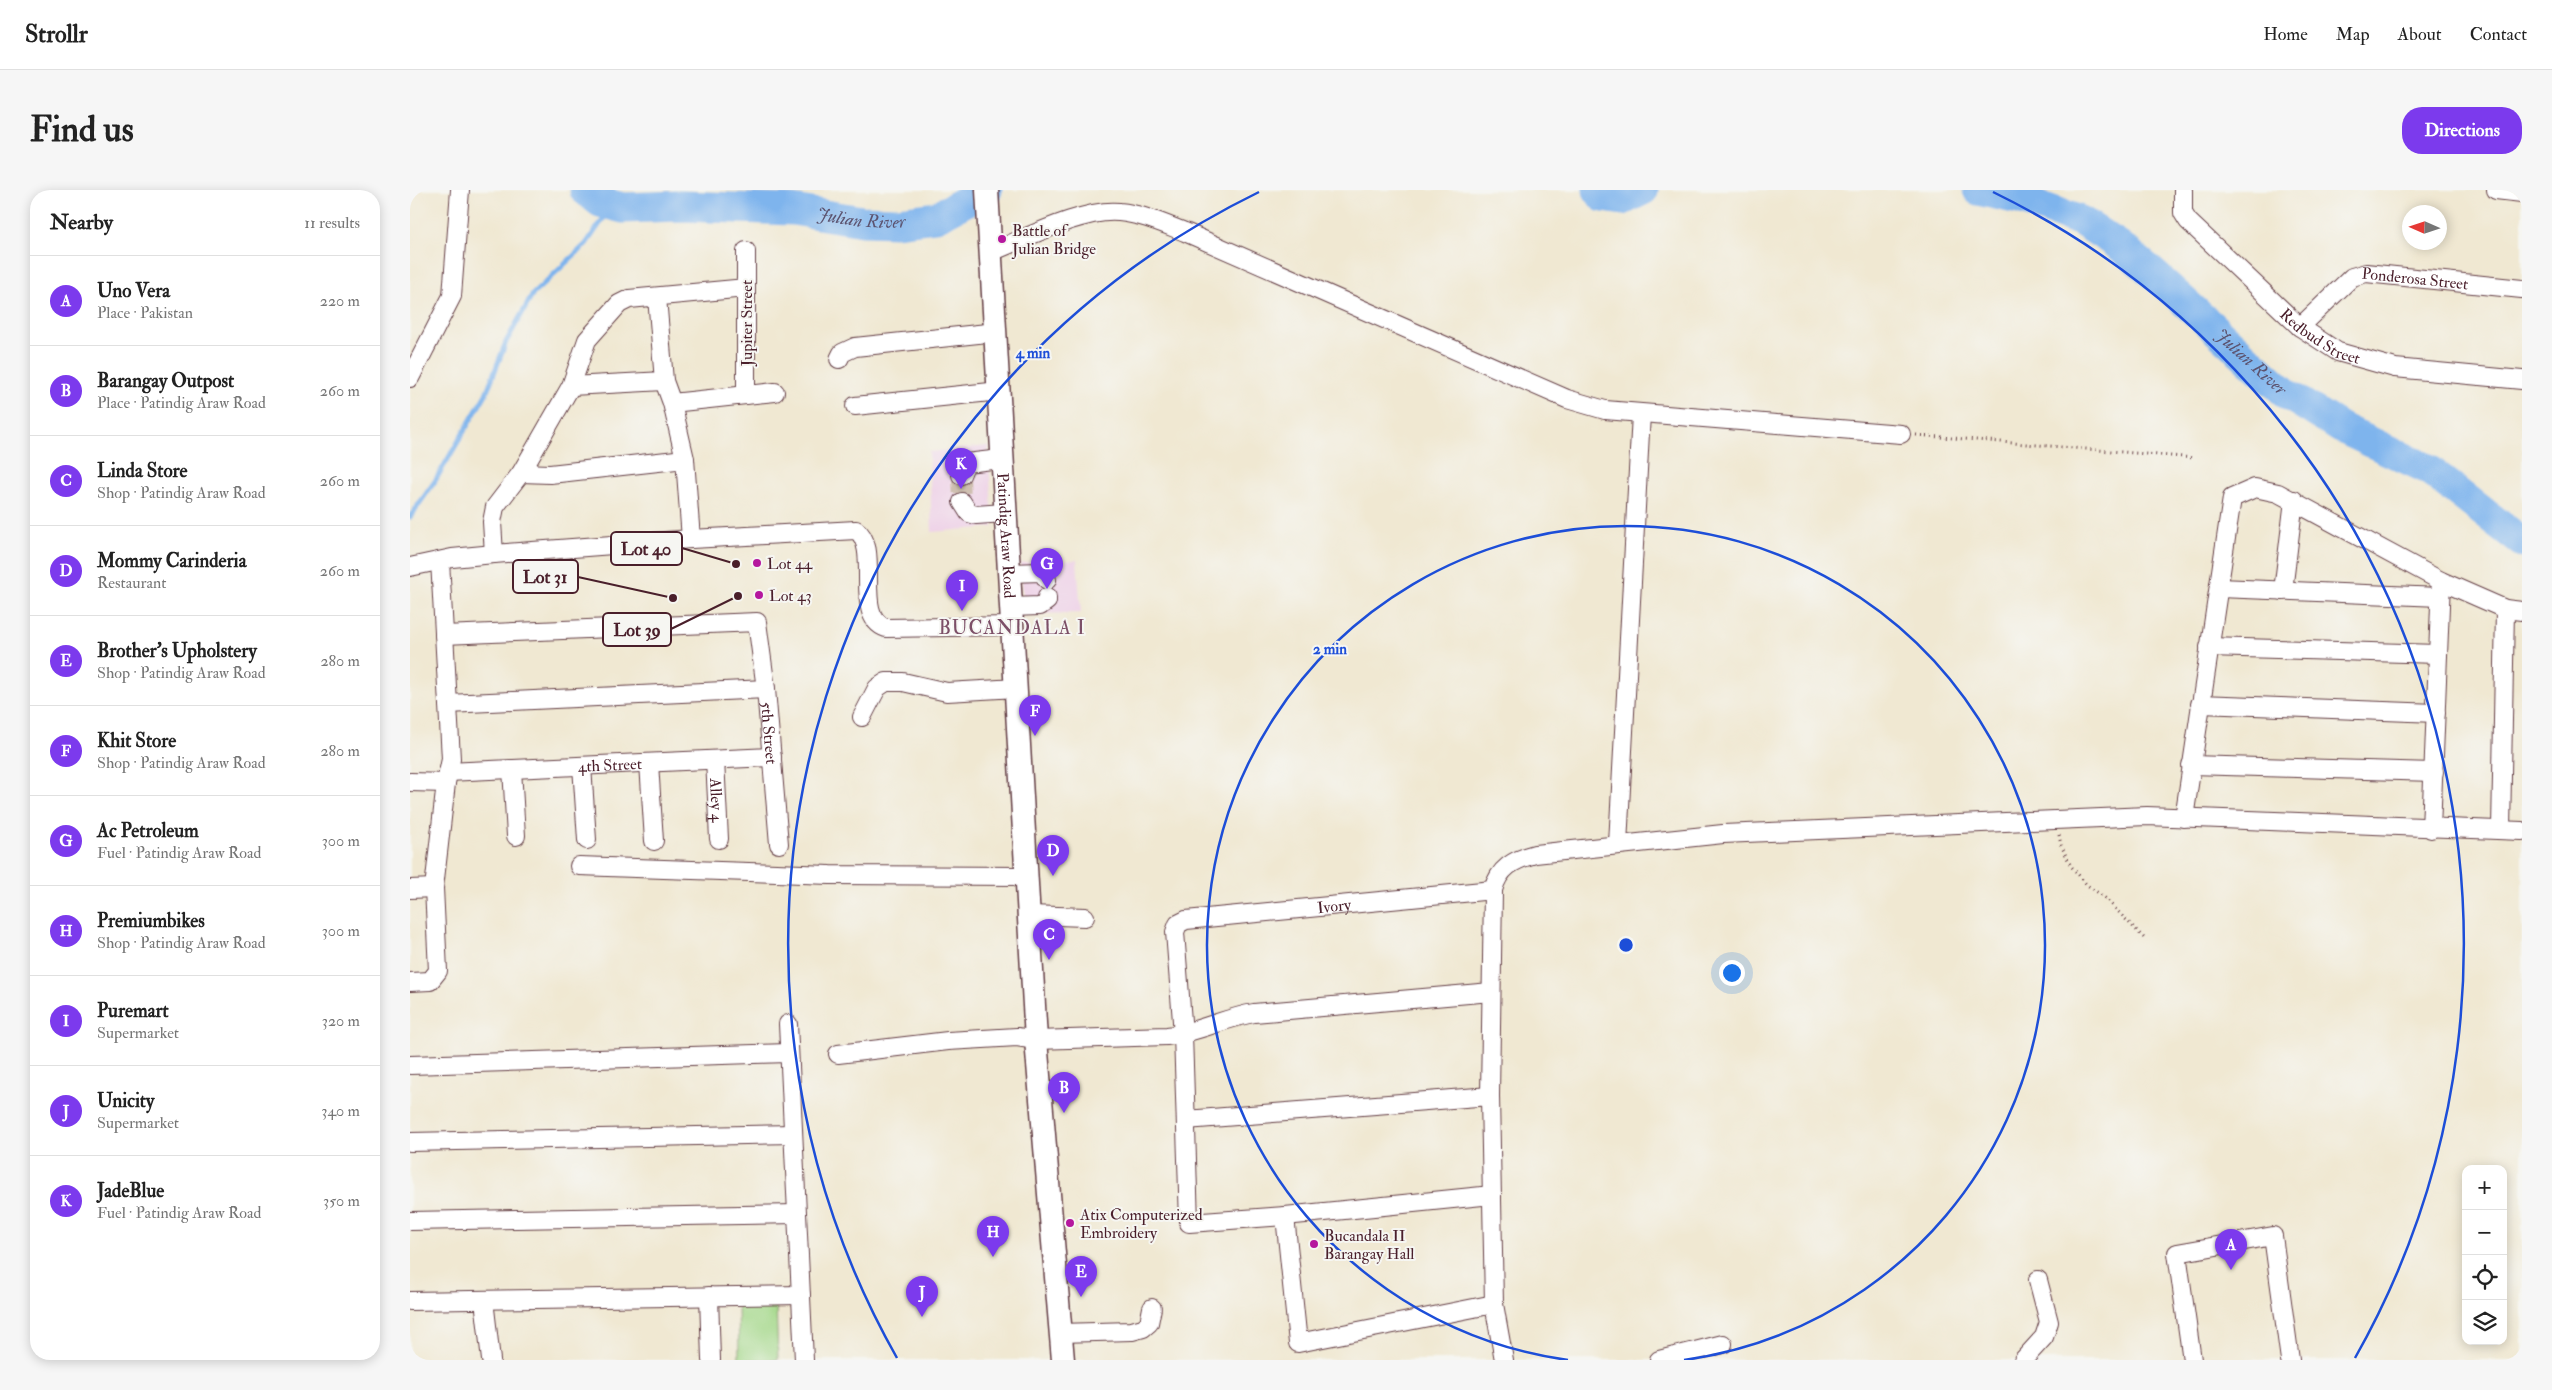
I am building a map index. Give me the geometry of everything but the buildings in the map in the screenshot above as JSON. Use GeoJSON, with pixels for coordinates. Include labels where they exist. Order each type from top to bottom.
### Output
{"type":"FeatureCollection","features":[{"type":"Feature","properties":{"kind":"main road","name":"Patindig Araw Road"},"geometry":{"type":"LineString","coordinates":[[986,190],[1000,391],[1001,459],[1017,688],[1036,1040],[1062,1360]]}},
{"type":"Feature","properties":{"kind":"street"},"geometry":{"type":"LineString","coordinates":[[410,378],[452,296],[460,190]]}},
{"type":"Feature","properties":{"kind":"street","name":"Redbud Street"},"geometry":{"type":"LineString","coordinates":[[2183,190],[2183,213],[2188,221],[2300,328],[2338,352],[2395,368],[2522,380]]}},
{"type":"Feature","properties":{"kind":"street"},"geometry":{"type":"LineString","coordinates":[[2496,190],[2522,193]]}},
{"type":"Feature","properties":{"kind":"street"},"geometry":{"type":"LineString","coordinates":[[991,242],[1082,217],[1118,212],[1152,220],[1186,232],[1218,249],[1567,399],[1604,410],[1901,434]]}},
{"type":"Feature","properties":{"kind":"street","name":"Jupiter Street"},"geometry":{"type":"LineString","coordinates":[[746,251],[746,395]]}},
{"type":"Feature","properties":{"kind":"street","name":"Ponderosa Street"},"geometry":{"type":"LineString","coordinates":[[2300,328],[2352,277],[2366,273],[2522,289]]}},
{"type":"Feature","properties":{"kind":"street"},"geometry":{"type":"LineString","coordinates":[[494,554],[492,522],[495,507],[521,473],[571,386],[587,340],[619,304],[629,299],[746,288]]}},
{"type":"Feature","properties":{"kind":"street"},"geometry":{"type":"LineString","coordinates":[[657,297],[664,381],[672,403],[685,459],[691,539]]}},
{"type":"Feature","properties":{"kind":"street"},"geometry":{"type":"LineString","coordinates":[[839,359],[842,353],[855,347],[996,332]]}},
{"type":"Feature","properties":{"kind":"street"},"geometry":{"type":"LineString","coordinates":[[571,386],[664,381]]}},
{"type":"Feature","properties":{"kind":"street"},"geometry":{"type":"LineString","coordinates":[[854,406],[1000,391]]}},
{"type":"Feature","properties":{"kind":"street"},"geometry":{"type":"LineString","coordinates":[[672,403],[775,392]]}},
{"type":"Feature","properties":{"kind":"street"},"geometry":{"type":"LineString","coordinates":[[1618,844],[1641,414]]}},
{"type":"Feature","properties":{"kind":"street"},"geometry":{"type":"LineString","coordinates":[[521,473],[550,474],[685,459]]}},
{"type":"Feature","properties":{"kind":"street"},"geometry":{"type":"LineString","coordinates":[[961,475],[966,463],[1001,459]]}},
{"type":"Feature","properties":{"kind":"street"},"geometry":{"type":"LineString","coordinates":[[2184,818],[2232,498],[2255,488],[2278,493],[2294,500],[2440,589],[2513,610],[2501,830]]}},
{"type":"Feature","properties":{"kind":"street"},"geometry":{"type":"LineString","coordinates":[[2283,591],[2294,500]]}},
{"type":"Feature","properties":{"kind":"street"},"geometry":{"type":"LineString","coordinates":[[962,502],[969,513],[976,515],[1004,513]]}},
{"type":"Feature","properties":{"kind":"street"},"geometry":{"type":"LineString","coordinates":[[410,567],[452,558],[494,554],[691,539],[856,530],[865,540],[871,612],[880,626],[886,628],[1012,616],[1040,606],[1047,601],[1046,574],[1038,571],[1010,573]]}},
{"type":"Feature","properties":{"kind":"street"},"geometry":{"type":"LineString","coordinates":[[410,982],[430,981],[438,971],[434,888],[447,777],[452,759],[440,562]]}},
{"type":"Feature","properties":{"kind":"street"},"geometry":{"type":"LineString","coordinates":[[2219,588],[2283,591],[2440,589]]}},
{"type":"Feature","properties":{"kind":"street"},"geometry":{"type":"LineString","coordinates":[[2431,829],[2440,589]]}},
{"type":"Feature","properties":{"kind":"street","name":"5th Street"},"geometry":{"type":"LineString","coordinates":[[444,635],[757,622],[766,690],[779,844]]}},
{"type":"Feature","properties":{"kind":"street"},"geometry":{"type":"LineString","coordinates":[[2209,647],[2438,654]]}},
{"type":"Feature","properties":{"kind":"street"},"geometry":{"type":"LineString","coordinates":[[862,717],[877,688],[886,682],[903,682],[947,692],[1017,688]]}},
{"type":"Feature","properties":{"kind":"street"},"geometry":{"type":"LineString","coordinates":[[448,704],[766,690]]}},
{"type":"Feature","properties":{"kind":"street"},"geometry":{"type":"LineString","coordinates":[[2200,704],[2436,713]]}},
{"type":"Feature","properties":{"kind":"street","name":"4th Street"},"geometry":{"type":"LineString","coordinates":[[410,782],[512,769],[772,757]]}},
{"type":"Feature","properties":{"kind":"street","name":"Alley 4"},"geometry":{"type":"LineString","coordinates":[[715,760],[720,839]]}},
{"type":"Feature","properties":{"kind":"street"},"geometry":{"type":"LineString","coordinates":[[650,763],[654,841]]}},
{"type":"Feature","properties":{"kind":"street"},"geometry":{"type":"LineString","coordinates":[[2191,765],[2434,772]]}},
{"type":"Feature","properties":{"kind":"street"},"geometry":{"type":"LineString","coordinates":[[582,766],[587,840]]}},
{"type":"Feature","properties":{"kind":"street"},"geometry":{"type":"LineString","coordinates":[[512,769],[516,836]]}},
{"type":"Feature","properties":{"kind":"street"},"geometry":{"type":"LineString","coordinates":[[1504,1360],[1494,1304],[1490,1096],[1492,890],[1500,871],[1520,858],[1535,854],[1618,844],[1723,834],[2147,816],[2431,829],[2522,831]]}},
{"type":"Feature","properties":{"kind":"street"},"geometry":{"type":"LineString","coordinates":[[579,866],[830,875],[1028,876]]}},
{"type":"Feature","properties":{"kind":"street"},"geometry":{"type":"LineString","coordinates":[[410,888],[434,888]]}},
{"type":"Feature","properties":{"kind":"street","name":"Ivory"},"geometry":{"type":"LineString","coordinates":[[1183,1034],[1175,932],[1178,924],[1186,920],[1492,890]]}},
{"type":"Feature","properties":{"kind":"street"},"geometry":{"type":"LineString","coordinates":[[1030,915],[1085,917]]}},
{"type":"Feature","properties":{"kind":"street"},"geometry":{"type":"LineString","coordinates":[[838,1054],[948,1041],[1017,1037],[1036,1040],[1183,1034],[1236,1016],[1254,1013],[1491,992]]}},
{"type":"Feature","properties":{"kind":"street"},"geometry":{"type":"LineString","coordinates":[[788,1024],[804,1360]]}},
{"type":"Feature","properties":{"kind":"street"},"geometry":{"type":"LineString","coordinates":[[1183,1034],[1189,1222],[1284,1216],[1492,1195]]}},
{"type":"Feature","properties":{"kind":"street"},"geometry":{"type":"LineString","coordinates":[[410,1065],[789,1053]]}},
{"type":"Feature","properties":{"kind":"street"},"geometry":{"type":"LineString","coordinates":[[1186,1120],[1490,1096]]}},
{"type":"Feature","properties":{"kind":"street"},"geometry":{"type":"LineString","coordinates":[[410,1142],[793,1134]]}},
{"type":"Feature","properties":{"kind":"street"},"geometry":{"type":"LineString","coordinates":[[410,1222],[797,1214]]}},
{"type":"Feature","properties":{"kind":"street"},"geometry":{"type":"LineString","coordinates":[[1284,1216],[1298,1342],[1494,1304]]}},
{"type":"Feature","properties":{"kind":"street"},"geometry":{"type":"LineString","coordinates":[[2192,1360],[2177,1252],[2273,1236],[2290,1360]]}},
{"type":"Feature","properties":{"kind":"street"},"geometry":{"type":"LineString","coordinates":[[2023,1360],[2044,1338],[2049,1322],[2038,1280]]}},
{"type":"Feature","properties":{"kind":"street"},"geometry":{"type":"LineString","coordinates":[[410,1301],[801,1295]]}},
{"type":"Feature","properties":{"kind":"street"},"geometry":{"type":"LineString","coordinates":[[709,1296],[711,1360]]}},
{"type":"Feature","properties":{"kind":"street"},"geometry":{"type":"LineString","coordinates":[[484,1300],[491,1360]]}},
{"type":"Feature","properties":{"kind":"street"},"geometry":{"type":"LineString","coordinates":[[1060,1333],[1132,1331],[1143,1328],[1150,1323],[1152,1308]]}},
{"type":"Feature","properties":{"kind":"street"},"geometry":{"type":"LineString","coordinates":[[1659,1360],[1723,1344]]}},
{"type":"Feature","properties":{"kind":"path"},"geometry":{"type":"LineString","coordinates":[[1901,434],[2195,458]]}},
{"type":"Feature","properties":{"kind":"path"},"geometry":{"type":"LineString","coordinates":[[2056,820],[2061,845],[2071,866],[2087,885],[2104,897],[2144,938]]}},
{"type":"Feature","properties":{"kind":"shaded area"},"geometry":{"type":"Polygon","coordinates":[[[988,446],[993,527],[932,532],[929,452],[988,446]]]}},
{"type":"Feature","properties":{"kind":"shaded area"},"geometry":{"type":"Polygon","coordinates":[[[1077,560],[1081,613],[1024,614],[1021,563],[1077,560]]]}},
{"type":"Feature","properties":{"kind":"green space"},"geometry":{"type":"Polygon","coordinates":[[[776,1302],[778,1360],[739,1360],[738,1303],[776,1302]]]}},
{"type":"Feature","properties":{"kind":"waterway","name":"Julian River"},"geometry":{"type":"LineString","coordinates":[[585,190],[600,202],[623,208],[680,206],[793,210],[862,221],[897,222],[936,217],[987,190]]}},
{"type":"Feature","properties":{"kind":"waterway","name":"Julian River"},"geometry":{"type":"LineString","coordinates":[[1598,190],[1603,197],[1623,200],[1643,190]]}},
{"type":"Feature","properties":{"kind":"waterway","name":"Julian River"},"geometry":{"type":"LineString","coordinates":[[1978,190],[2019,199],[2081,221],[2120,246],[2146,267],[2288,395],[2341,428],[2428,469],[2522,542]]}},
{"type":"Feature","properties":{"kind":"waterway"},"geometry":{"type":"LineString","coordinates":[[410,517],[435,481],[486,394],[506,342],[533,294],[586,244],[612,206]]}},
{"type":"Feature","properties":{"kind":"tunnel"},"geometry":{"type":"LineString","coordinates":[[961,475],[962,502]]}},
{"type":"Feature","properties":{"kind":"place","name":"Battle of Julian Bridge"},"geometry":{"type":"Point","coordinates":[1002,239]}},
{"type":"Feature","properties":{"kind":"place","name":"JadeBlue"},"geometry":{"type":"Point","coordinates":[961,489]}},
{"type":"Feature","properties":{"kind":"place","name":"Lot 44"},"geometry":{"type":"Point","coordinates":[757,563]}},
{"type":"Feature","properties":{"kind":"place","name":"Lot 40"},"geometry":{"type":"Point","coordinates":[736,564]}},
{"type":"Feature","properties":{"kind":"place","name":"Ac Petroleum"},"geometry":{"type":"Point","coordinates":[1047,589]}},
{"type":"Feature","properties":{"kind":"place","name":"Lot 43"},"geometry":{"type":"Point","coordinates":[759,595]}},
{"type":"Feature","properties":{"kind":"place","name":"Lot 39"},"geometry":{"type":"Point","coordinates":[738,596]}},
{"type":"Feature","properties":{"kind":"place","name":"Lot 31"},"geometry":{"type":"Point","coordinates":[673,598]}},
{"type":"Feature","properties":{"kind":"place","name":"Puremart"},"geometry":{"type":"Point","coordinates":[962,611]}},
{"type":"Feature","properties":{"kind":"place","name":"Khit Store"},"geometry":{"type":"Point","coordinates":[1035,736]}},
{"type":"Feature","properties":{"kind":"place","name":"Mommy Carinderia"},"geometry":{"type":"Point","coordinates":[1053,876]}},
{"type":"Feature","properties":{"kind":"place","name":"Linda Store"},"geometry":{"type":"Point","coordinates":[1049,960]}},
{"type":"Feature","properties":{"kind":"place","name":"Barangay Outpost"},"geometry":{"type":"Point","coordinates":[1064,1113]}},
{"type":"Feature","properties":{"kind":"place","name":"Atix Computerized Embroidery"},"geometry":{"type":"Point","coordinates":[1070,1223]}},
{"type":"Feature","properties":{"kind":"place","name":"Bucandala II Barangay Hall"},"geometry":{"type":"Point","coordinates":[1314,1244]}},
{"type":"Feature","properties":{"kind":"place","name":"Premiumbikes"},"geometry":{"type":"Point","coordinates":[993,1257]}},
{"type":"Feature","properties":{"kind":"place","name":"Uno Vera"},"geometry":{"type":"Point","coordinates":[2231,1270]}},
{"type":"Feature","properties":{"kind":"place","name":"Brother's Upholstery"},"geometry":{"type":"Point","coordinates":[1081,1297]}},
{"type":"Feature","properties":{"kind":"place","name":"Unicity"},"geometry":{"type":"Point","coordinates":[922,1317]}},
{"type":"Feature","properties":{"kind":"district","name":"BUCANDALA I"},"geometry":{"type":"Point","coordinates":[1012,627]}}]}
